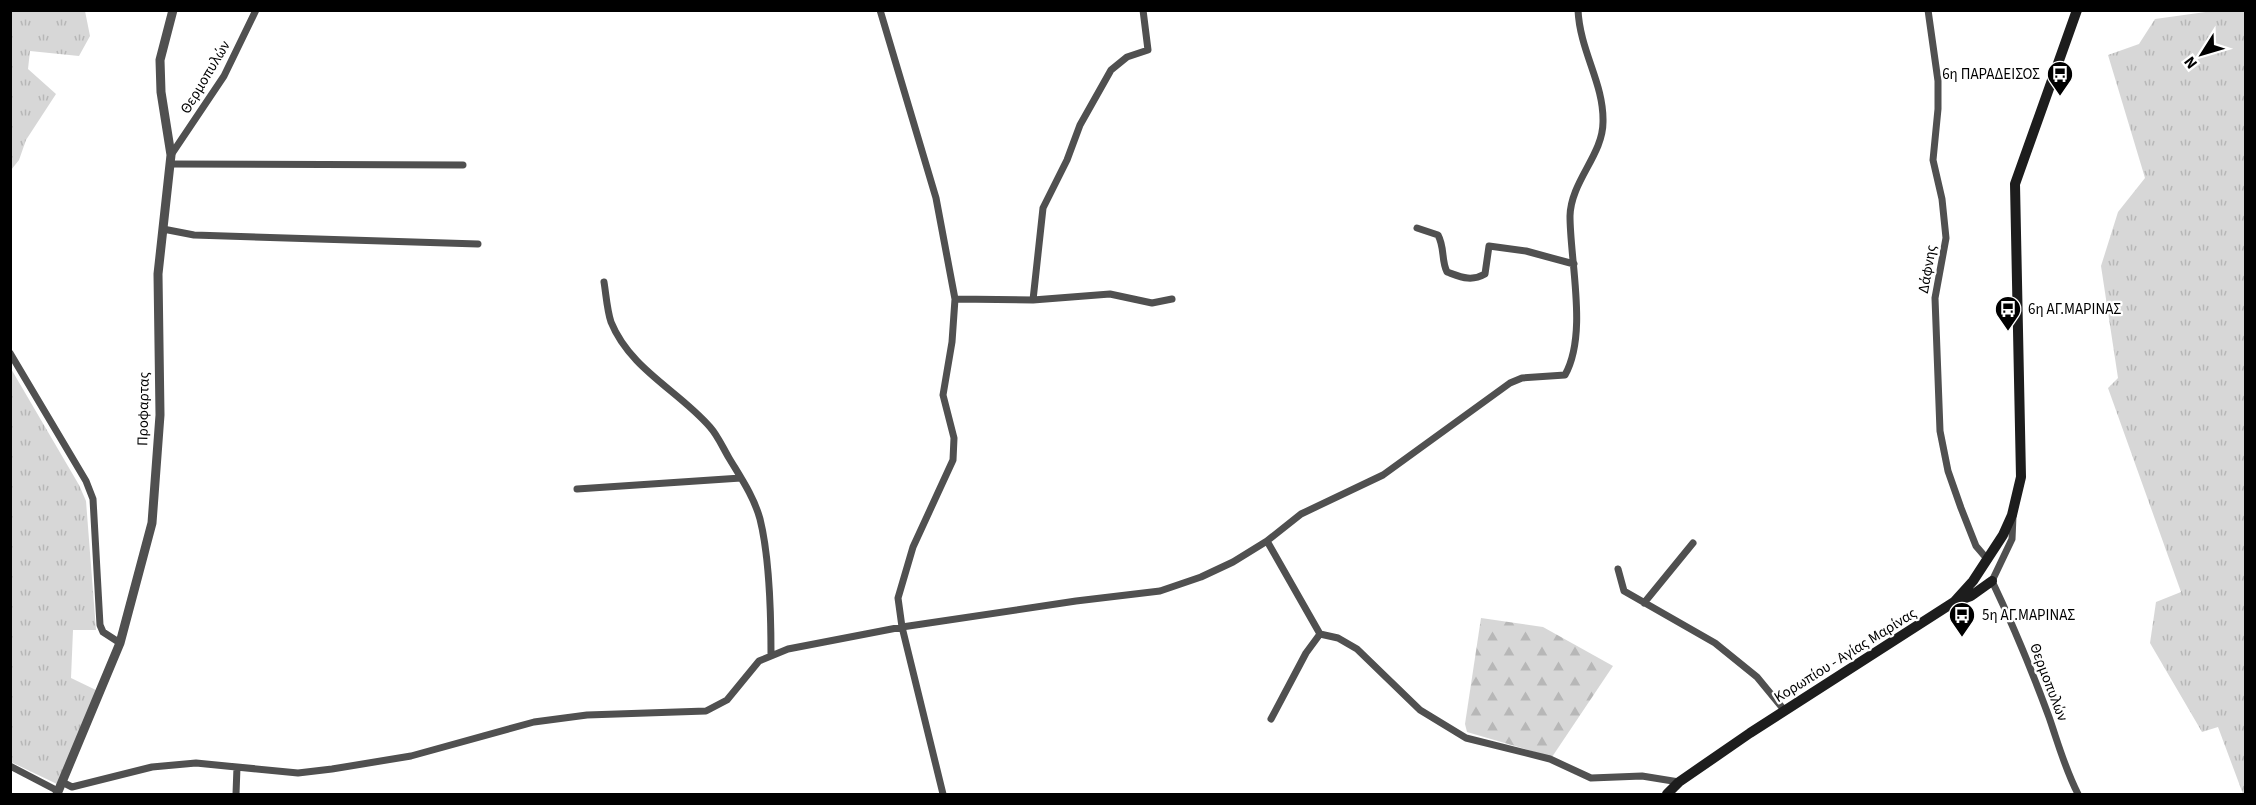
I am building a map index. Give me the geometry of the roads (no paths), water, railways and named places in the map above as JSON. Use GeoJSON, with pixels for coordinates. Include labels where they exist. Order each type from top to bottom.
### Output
{"type":"FeatureCollection","features":[{"type":"Feature","properties":{"kind":"main road","name":"Κορωπίου - Αγίας Μαρίνας"},"geometry":{"type":"LineString","coordinates":[[1667,795],[1679,782],[1954,602],[1988,560],[2012,515],[2021,477],[2015,184],[2077,10]]}},
{"type":"Feature","properties":{"kind":"main road"},"geometry":{"type":"LineString","coordinates":[[1954,602],[1971,596],[1992,581]]}},
{"type":"Feature","properties":{"kind":"street","name":"Προφαρτας"},"geometry":{"type":"LineString","coordinates":[[59,789],[120,643],[152,523],[160,416],[158,274],[170,160],[161,92],[160,60],[172,10]]}},
{"type":"Feature","properties":{"kind":"street","name":"Θερμοπυλών"},"geometry":{"type":"LineString","coordinates":[[170,160],[224,76],[256,10]]}},
{"type":"Feature","properties":{"kind":"street"},"geometry":{"type":"LineString","coordinates":[[879,10],[936,198],[955,299],[952,342],[943,395],[954,438],[952,460],[910,557],[898,598],[902,627],[943,795]]}},
{"type":"Feature","properties":{"kind":"street"},"geometry":{"type":"LineString","coordinates":[[1033,300],[1043,208],[1067,160],[1080,125],[1111,70],[1127,57],[1148,50],[1143,10]]}},
{"type":"Feature","properties":{"kind":"street"},"geometry":{"type":"LineString","coordinates":[[10,766],[59,789],[152,767],[196,763],[298,773],[411,756],[534,722],[587,715],[706,711],[727,700],[751,668],[771,655],[902,627],[1160,591],[1212,572],[1267,541],[1301,514],[1383,475],[1510,383],[1522,378],[1565,375],[1574,352],[1574,264],[1570,217],[1572,200],[1602,136],[1603,123],[1598,83],[1586,57],[1579,30],[1578,10]]}},
{"type":"Feature","properties":{"kind":"street","name":"Δάφνης"},"geometry":{"type":"LineString","coordinates":[[1928,10],[1938,88],[1933,160],[1942,199],[1946,238],[1935,298],[1940,431],[1948,471],[1961,508],[1976,546],[1988,560]]}},
{"type":"Feature","properties":{"kind":"street"},"geometry":{"type":"LineString","coordinates":[[170,160],[464,165]]}},
{"type":"Feature","properties":{"kind":"street"},"geometry":{"type":"LineString","coordinates":[[1417,228],[1438,235],[1443,243],[1443,264],[1447,272],[1465,279],[1477,278],[1485,274],[1489,246],[1526,251],[1574,264]]}},
{"type":"Feature","properties":{"kind":"street"},"geometry":{"type":"LineString","coordinates":[[163,229],[194,235],[478,244]]}},
{"type":"Feature","properties":{"kind":"street"},"geometry":{"type":"LineString","coordinates":[[604,282],[611,321],[624,343],[655,379],[684,402],[712,429],[741,478],[760,519],[771,614],[771,655]]}},
{"type":"Feature","properties":{"kind":"street"},"geometry":{"type":"LineString","coordinates":[[955,299],[1033,300],[1110,294],[1152,303],[1172,299]]}},
{"type":"Feature","properties":{"kind":"street"},"geometry":{"type":"LineString","coordinates":[[10,353],[86,482],[95,513],[100,625],[103,632],[120,643]]}},
{"type":"Feature","properties":{"kind":"street"},"geometry":{"type":"LineString","coordinates":[[577,489],[741,478]]}},
{"type":"Feature","properties":{"kind":"street"},"geometry":{"type":"LineString","coordinates":[[1992,581],[2012,539],[2012,515]]}},
{"type":"Feature","properties":{"kind":"street"},"geometry":{"type":"LineString","coordinates":[[1267,541],[1320,634],[1338,638],[1357,649],[1420,710],[1466,738],[1550,759],[1591,778],[1642,776],[1679,782]]}},
{"type":"Feature","properties":{"kind":"street"},"geometry":{"type":"LineString","coordinates":[[1644,603],[1693,543]]}},
{"type":"Feature","properties":{"kind":"street"},"geometry":{"type":"LineString","coordinates":[[1618,569],[1624,591],[1715,643],[1756,677],[1785,711]]}},
{"type":"Feature","properties":{"kind":"street","name":"Θερμοπυλών"},"geometry":{"type":"LineString","coordinates":[[1992,581],[2016,632],[2049,717],[2067,773],[2078,795]]}},
{"type":"Feature","properties":{"kind":"street"},"geometry":{"type":"LineString","coordinates":[[1271,719],[1306,653],[1320,634]]}},
{"type":"Feature","properties":{"kind":"street"},"geometry":{"type":"LineString","coordinates":[[236,795],[237,767]]}},
{"type":"Feature","properties":{"kind":"place","name":"6η ΠΑΡΑΔΕΙΣΟΣ"},"geometry":{"type":"Point","coordinates":[2060,97]}},
{"type":"Feature","properties":{"kind":"place","name":"6η ΑΓ.ΜΑΡΙΝΑΣ"},"geometry":{"type":"Point","coordinates":[2008,332]}},
{"type":"Feature","properties":{"kind":"place","name":"5η ΑΓ.ΜΑΡΙΝΑΣ"},"geometry":{"type":"Point","coordinates":[1962,638]}}]}
